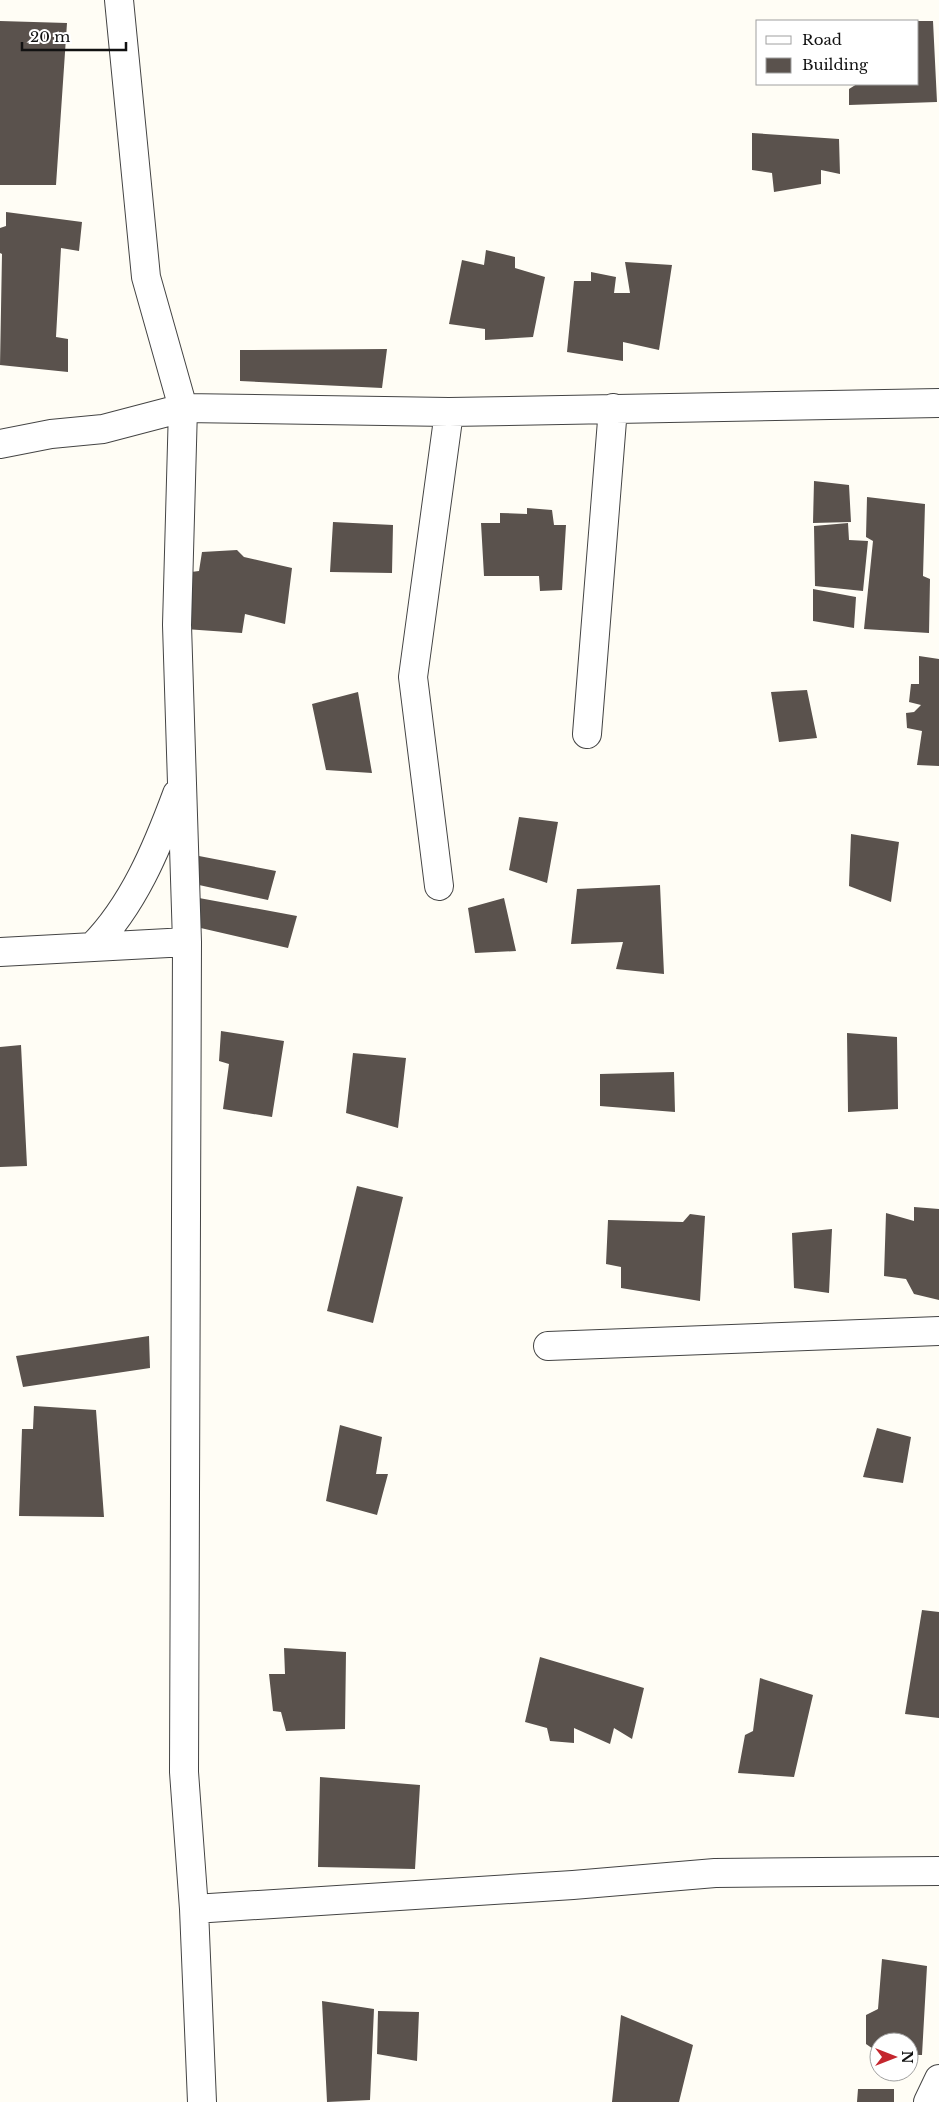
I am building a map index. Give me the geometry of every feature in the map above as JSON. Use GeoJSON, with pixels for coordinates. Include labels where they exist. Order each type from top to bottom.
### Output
{"type":"FeatureCollection","features":[{"type":"Feature","properties":{"kind":"street"},"geometry":{"type":"LineString","coordinates":[[119,0],[146,277],[183,408],[177,625],[187,942],[184,1772],[194,1909],[202,2102]]}},
{"type":"Feature","properties":{"kind":"street"},"geometry":{"type":"LineString","coordinates":[[0,444],[50,434],[103,429],[183,408],[449,412],[939,403]]}},
{"type":"Feature","properties":{"kind":"street"},"geometry":{"type":"LineString","coordinates":[[587,734],[613,408]]}},
{"type":"Feature","properties":{"kind":"street"},"geometry":{"type":"LineString","coordinates":[[439,886],[413,677],[449,412]]}},
{"type":"Feature","properties":{"kind":"street"},"geometry":{"type":"LineString","coordinates":[[92,947],[110,928],[136,885],[161,838],[182,784]]}},
{"type":"Feature","properties":{"kind":"street"},"geometry":{"type":"LineString","coordinates":[[0,952],[187,942]]}},
{"type":"Feature","properties":{"kind":"street"},"geometry":{"type":"LineString","coordinates":[[548,1346],[939,1330]]}},
{"type":"Feature","properties":{"kind":"street"},"geometry":{"type":"LineString","coordinates":[[194,1909],[573,1885],[714,1873],[939,1871]]}},
{"type":"Feature","properties":{"kind":"street"},"geometry":{"type":"LineString","coordinates":[[928,2102],[939,2079]]}},
{"type":"Feature","properties":{"kind":"building"},"geometry":{"type":"Polygon","coordinates":[[[0,21],[67,23],[56,185],[0,185],[0,21]]]}},
{"type":"Feature","properties":{"kind":"building"},"geometry":{"type":"Polygon","coordinates":[[[919,21],[933,21],[937,102],[849,105],[849,89],[855,85],[919,85],[919,21]]]}},
{"type":"Feature","properties":{"kind":"building"},"geometry":{"type":"Polygon","coordinates":[[[752,133],[839,139],[840,174],[821,170],[821,184],[774,192],[772,173],[752,170],[752,133]]]}},
{"type":"Feature","properties":{"kind":"building"},"geometry":{"type":"Polygon","coordinates":[[[6,212],[82,222],[79,251],[61,248],[56,337],[68,339],[68,372],[0,365],[2,254],[0,253],[0,228],[6,226],[6,212]]]}},
{"type":"Feature","properties":{"kind":"building"},"geometry":{"type":"Polygon","coordinates":[[[486,250],[515,257],[515,268],[545,277],[533,337],[485,340],[485,329],[449,324],[462,260],[484,265],[486,250]]]}},
{"type":"Feature","properties":{"kind":"building"},"geometry":{"type":"Polygon","coordinates":[[[625,262],[672,265],[659,350],[623,342],[623,361],[567,352],[574,281],[591,281],[591,272],[616,277],[614,293],[630,293],[625,262]]]}},
{"type":"Feature","properties":{"kind":"building"},"geometry":{"type":"Polygon","coordinates":[[[387,349],[382,388],[240,381],[240,350],[387,349]]]}},
{"type":"Feature","properties":{"kind":"building"},"geometry":{"type":"Polygon","coordinates":[[[814,481],[849,485],[851,522],[813,523],[814,481]]]}},
{"type":"Feature","properties":{"kind":"building"},"geometry":{"type":"Polygon","coordinates":[[[867,497],[925,504],[923,576],[930,579],[929,633],[864,629],[873,541],[866,537],[867,497]]]}},
{"type":"Feature","properties":{"kind":"building"},"geometry":{"type":"Polygon","coordinates":[[[527,508],[552,510],[554,525],[566,525],[562,590],[540,591],[539,576],[484,576],[481,523],[500,523],[500,513],[527,514],[527,508]]]}},
{"type":"Feature","properties":{"kind":"building"},"geometry":{"type":"Polygon","coordinates":[[[333,522],[393,525],[392,573],[330,572],[333,522]]]}},
{"type":"Feature","properties":{"kind":"building"},"geometry":{"type":"Polygon","coordinates":[[[848,523],[849,540],[868,541],[863,591],[815,586],[814,526],[848,523]]]}},
{"type":"Feature","properties":{"kind":"building"},"geometry":{"type":"Polygon","coordinates":[[[237,550],[244,557],[292,568],[285,624],[245,614],[242,633],[185,629],[191,572],[199,571],[202,552],[237,550]]]}},
{"type":"Feature","properties":{"kind":"building"},"geometry":{"type":"Polygon","coordinates":[[[813,589],[856,597],[854,628],[813,621],[813,589]]]}},
{"type":"Feature","properties":{"kind":"building"},"geometry":{"type":"Polygon","coordinates":[[[919,656],[939,659],[939,766],[917,765],[922,731],[907,728],[906,713],[914,712],[921,705],[909,702],[911,684],[919,684],[919,656]]]}},
{"type":"Feature","properties":{"kind":"building"},"geometry":{"type":"Polygon","coordinates":[[[807,690],[817,738],[779,742],[771,692],[807,690]]]}},
{"type":"Feature","properties":{"kind":"building"},"geometry":{"type":"Polygon","coordinates":[[[358,692],[372,773],[326,770],[312,704],[358,692]]]}},
{"type":"Feature","properties":{"kind":"building"},"geometry":{"type":"Polygon","coordinates":[[[519,817],[558,822],[547,883],[509,870],[519,817]]]}},
{"type":"Feature","properties":{"kind":"building"},"geometry":{"type":"Polygon","coordinates":[[[851,834],[899,842],[891,902],[849,886],[851,834]]]}},
{"type":"Feature","properties":{"kind":"building"},"geometry":{"type":"Polygon","coordinates":[[[199,856],[276,871],[268,900],[199,885],[199,856]]]}},
{"type":"Feature","properties":{"kind":"building"},"geometry":{"type":"Polygon","coordinates":[[[660,885],[664,974],[616,969],[623,942],[571,944],[577,889],[660,885]]]}},
{"type":"Feature","properties":{"kind":"building"},"geometry":{"type":"Polygon","coordinates":[[[199,898],[297,916],[288,948],[192,926],[199,898]]]}},
{"type":"Feature","properties":{"kind":"building"},"geometry":{"type":"Polygon","coordinates":[[[504,898],[516,951],[475,953],[468,908],[504,898]]]}},
{"type":"Feature","properties":{"kind":"building"},"geometry":{"type":"Polygon","coordinates":[[[221,1031],[284,1041],[272,1117],[223,1109],[229,1064],[219,1061],[221,1031]]]}},
{"type":"Feature","properties":{"kind":"building"},"geometry":{"type":"Polygon","coordinates":[[[847,1033],[897,1037],[898,1109],[848,1112],[847,1033]]]}},
{"type":"Feature","properties":{"kind":"building"},"geometry":{"type":"Polygon","coordinates":[[[21,1045],[27,1166],[0,1167],[0,1047],[21,1045]]]}},
{"type":"Feature","properties":{"kind":"building"},"geometry":{"type":"Polygon","coordinates":[[[353,1053],[406,1058],[398,1128],[346,1113],[353,1053]]]}},
{"type":"Feature","properties":{"kind":"building"},"geometry":{"type":"Polygon","coordinates":[[[674,1072],[675,1112],[600,1106],[600,1074],[674,1072]]]}},
{"type":"Feature","properties":{"kind":"building"},"geometry":{"type":"Polygon","coordinates":[[[357,1186],[403,1197],[373,1323],[327,1311],[357,1186]]]}},
{"type":"Feature","properties":{"kind":"building"},"geometry":{"type":"Polygon","coordinates":[[[914,1207],[939,1209],[939,1300],[914,1294],[906,1279],[884,1276],[886,1213],[914,1221],[914,1207]]]}},
{"type":"Feature","properties":{"kind":"building"},"geometry":{"type":"Polygon","coordinates":[[[690,1214],[705,1216],[700,1301],[621,1288],[621,1267],[606,1264],[608,1220],[683,1222],[690,1214]]]}},
{"type":"Feature","properties":{"kind":"building"},"geometry":{"type":"Polygon","coordinates":[[[832,1229],[829,1293],[794,1288],[792,1233],[832,1229]]]}},
{"type":"Feature","properties":{"kind":"building"},"geometry":{"type":"Polygon","coordinates":[[[149,1336],[150,1368],[23,1387],[16,1356],[149,1336]]]}},
{"type":"Feature","properties":{"kind":"building"},"geometry":{"type":"Polygon","coordinates":[[[34,1406],[96,1410],[104,1517],[19,1516],[22,1429],[33,1429],[34,1406]]]}},
{"type":"Feature","properties":{"kind":"building"},"geometry":{"type":"Polygon","coordinates":[[[340,1425],[382,1437],[376,1474],[388,1474],[377,1515],[326,1501],[340,1425]]]}},
{"type":"Feature","properties":{"kind":"building"},"geometry":{"type":"Polygon","coordinates":[[[877,1428],[911,1437],[903,1483],[863,1477],[877,1428]]]}},
{"type":"Feature","properties":{"kind":"building"},"geometry":{"type":"Polygon","coordinates":[[[922,1610],[939,1612],[939,1718],[905,1714],[922,1610]]]}},
{"type":"Feature","properties":{"kind":"building"},"geometry":{"type":"Polygon","coordinates":[[[284,1648],[346,1652],[345,1729],[286,1731],[281,1712],[273,1711],[269,1674],[285,1674],[284,1648]]]}},
{"type":"Feature","properties":{"kind":"building"},"geometry":{"type":"Polygon","coordinates":[[[540,1657],[644,1688],[632,1739],[614,1728],[610,1744],[574,1728],[574,1743],[550,1741],[547,1728],[525,1722],[540,1657]]]}},
{"type":"Feature","properties":{"kind":"building"},"geometry":{"type":"Polygon","coordinates":[[[760,1678],[813,1695],[794,1777],[738,1773],[745,1735],[753,1731],[760,1678]]]}},
{"type":"Feature","properties":{"kind":"building"},"geometry":{"type":"Polygon","coordinates":[[[320,1777],[420,1785],[415,1869],[318,1867],[320,1777]]]}},
{"type":"Feature","properties":{"kind":"building"},"geometry":{"type":"Polygon","coordinates":[[[882,1959],[927,1966],[922,2055],[919,2055],[919,2032],[869,2032],[869,2046],[866,2044],[866,2015],[878,2009],[882,1959]]]}},
{"type":"Feature","properties":{"kind":"building"},"geometry":{"type":"Polygon","coordinates":[[[322,2001],[374,2009],[370,2100],[327,2102],[322,2001]]]}},
{"type":"Feature","properties":{"kind":"building"},"geometry":{"type":"Polygon","coordinates":[[[378,2011],[419,2012],[417,2061],[377,2054],[378,2011]]]}},
{"type":"Feature","properties":{"kind":"building"},"geometry":{"type":"Polygon","coordinates":[[[621,2015],[693,2045],[679,2102],[612,2102],[621,2015]]]}},
{"type":"Feature","properties":{"kind":"building"},"geometry":{"type":"Polygon","coordinates":[[[858,2089],[894,2089],[894,2102],[857,2102],[858,2089]]]}}]}
